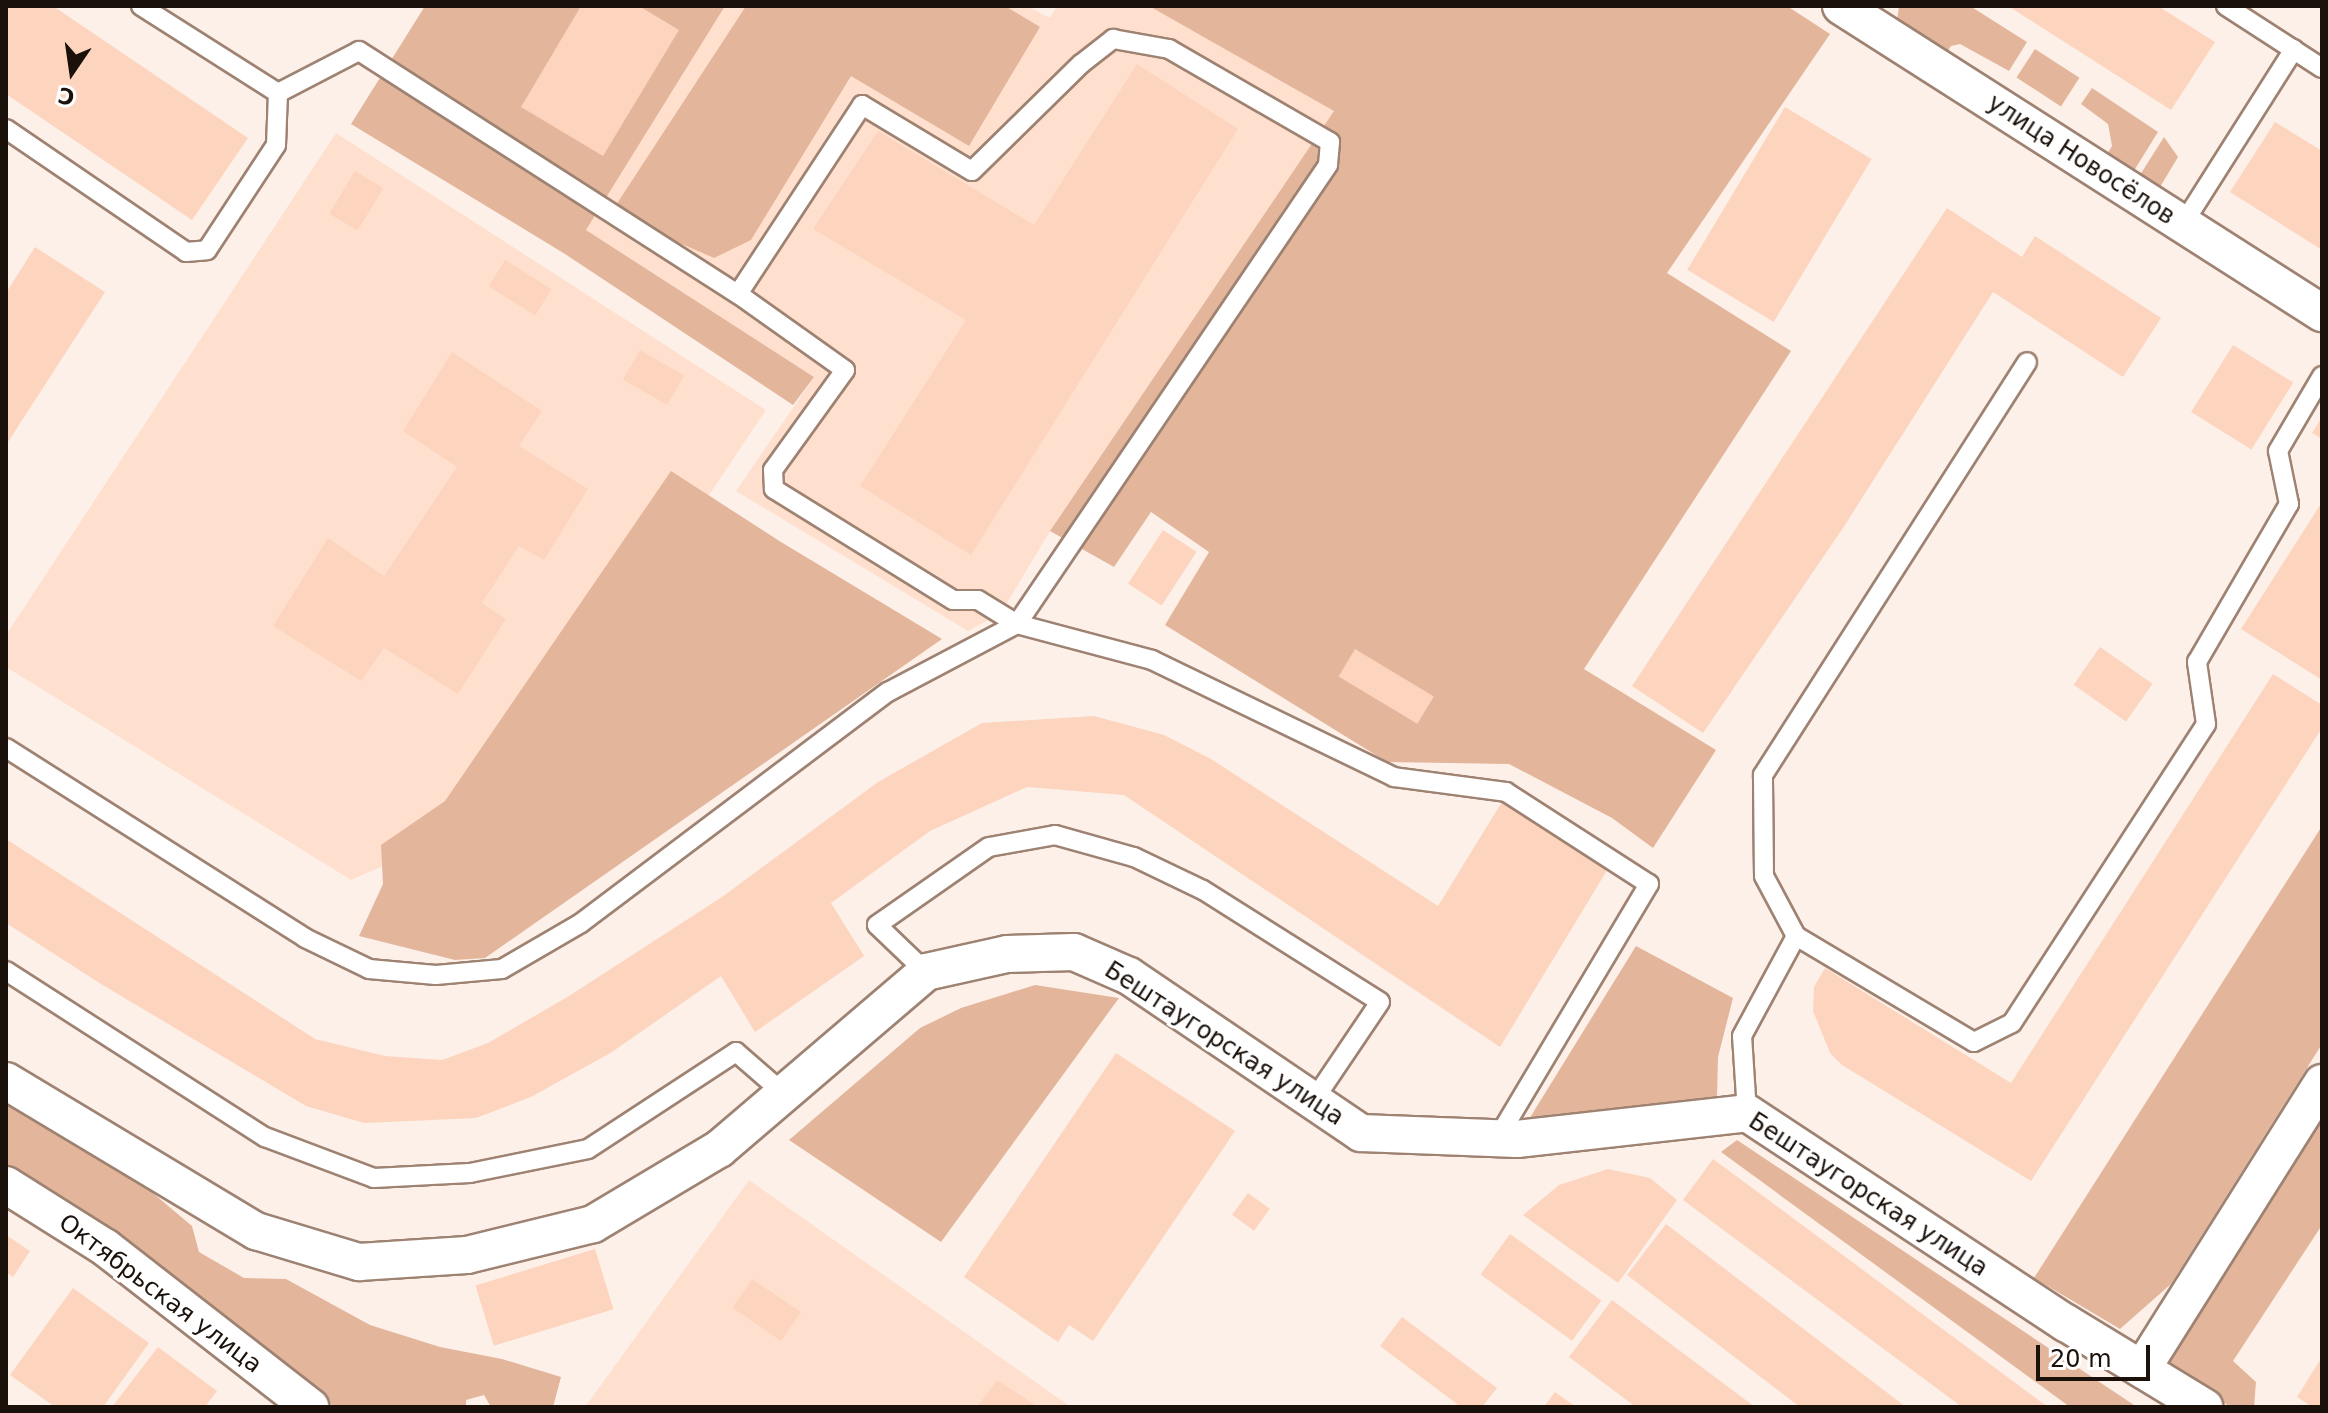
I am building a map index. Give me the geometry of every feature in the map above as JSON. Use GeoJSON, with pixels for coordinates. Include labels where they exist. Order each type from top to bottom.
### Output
{"type":"FeatureCollection","features":[{"type":"Feature","properties":{"kind":"street","name":"улица Новосёлов"},"geometry":{"type":"LineString","coordinates":[[1841,6],[1878,16],[2183,224],[2322,313]]}},
{"type":"Feature","properties":{"kind":"street","name":"Бештаугорская улица"},"geometry":{"type":"LineString","coordinates":[[6,1081],[256,1231],[359,1262],[467,1255],[593,1224],[719,1149],[926,972],[1007,954],[1074,952],[1129,976],[1361,1133],[1517,1139],[1747,1113],[2066,1323],[2204,1407]]}},
{"type":"Feature","properties":{"kind":"street"},"geometry":{"type":"LineString","coordinates":[[2142,1369],[2322,1083]]}},
{"type":"Feature","properties":{"kind":"street","name":"Октябрьская улица"},"geometry":{"type":"LineString","coordinates":[[6,1185],[106,1248],[310,1407]]}},
{"type":"Feature","properties":{"kind":"lane"},"geometry":{"type":"LineString","coordinates":[[141,6],[278,93]]}},
{"type":"Feature","properties":{"kind":"lane"},"geometry":{"type":"LineString","coordinates":[[2226,6],[2322,68]]}},
{"type":"Feature","properties":{"kind":"lane"},"geometry":{"type":"LineString","coordinates":[[6,748],[305,938],[369,969],[436,975],[502,969],[581,923],[888,692],[1017,624],[1328,165],[1330,142],[1169,49],[1113,39],[1081,64],[972,171],[862,105],[738,294]]}},
{"type":"Feature","properties":{"kind":"lane"},"geometry":{"type":"LineString","coordinates":[[2183,224],[2294,49]]}},
{"type":"Feature","properties":{"kind":"lane"},"geometry":{"type":"LineString","coordinates":[[278,93],[359,51],[738,294],[845,370],[773,470],[774,489],[953,600],[978,600],[1017,624],[1152,660],[1394,777],[1506,792],[1649,884],[1497,1139]]}},
{"type":"Feature","properties":{"kind":"lane"},"geometry":{"type":"LineString","coordinates":[[6,129],[186,252],[207,250],[276,145],[278,93]]}},
{"type":"Feature","properties":{"kind":"lane"},"geometry":{"type":"LineString","coordinates":[[2027,362],[1763,775],[1764,876],[1796,936],[1974,1042],[2012,1023],[2206,724],[2197,662],[2289,504],[2278,451],[2322,376]]}},
{"type":"Feature","properties":{"kind":"lane"},"geometry":{"type":"LineString","coordinates":[[926,972],[877,925],[989,847],[1055,835],[1134,857],[1203,890],[1380,1002],[1314,1100]]}},
{"type":"Feature","properties":{"kind":"lane"},"geometry":{"type":"LineString","coordinates":[[1747,1113],[1742,1036],[1796,936]]}},
{"type":"Feature","properties":{"kind":"lane"},"geometry":{"type":"LineString","coordinates":[[6,971],[265,1137],[374,1178],[470,1173],[588,1149],[736,1052],[782,1092]]}},
{"type":"Feature","properties":{"kind":"shaded area"},"geometry":{"type":"Polygon","coordinates":[[[425,6],[725,6],[586,230],[814,377],[793,405],[565,254],[351,124],[425,6]]]}},
{"type":"Feature","properties":{"kind":"shaded area"},"geometry":{"type":"Polygon","coordinates":[[[725,6],[1027,6],[1050,18],[1057,6],[1149,6],[1335,110],[1050,531],[1001,613],[968,631],[736,491],[814,377],[586,230],[725,6]]]}},
{"type":"Feature","properties":{"kind":"shaded area"},"geometry":{"type":"Polygon","coordinates":[[[746,6],[1005,6],[1040,27],[969,146],[851,76],[751,240],[714,258],[675,241],[616,205],[746,6]]]}},
{"type":"Feature","properties":{"kind":"shaded area"},"geometry":{"type":"Polygon","coordinates":[[[1149,6],[1787,6],[1830,34],[1667,273],[1791,351],[1584,669],[1716,750],[1653,848],[1612,818],[1509,764],[1387,762],[1165,625],[1209,552],[1151,512],[1114,567],[1050,531],[1334,111],[1149,6]]]}},
{"type":"Feature","properties":{"kind":"shaded area"},"geometry":{"type":"Polygon","coordinates":[[[1899,6],[1970,6],[2027,42],[2009,71],[1960,44],[1951,46],[1943,59],[1896,27],[1899,6]]]}},
{"type":"Feature","properties":{"kind":"shaded area"},"geometry":{"type":"Polygon","coordinates":[[[2035,49],[2079,78],[2061,106],[2016,78],[2035,49]]]}},
{"type":"Feature","properties":{"kind":"shaded area"},"geometry":{"type":"Polygon","coordinates":[[[2092,88],[2158,132],[2127,182],[2101,164],[2112,146],[2108,124],[2081,104],[2092,88]]]}},
{"type":"Feature","properties":{"kind":"shaded area"},"geometry":{"type":"Polygon","coordinates":[[[336,133],[766,410],[494,817],[351,880],[6,667],[6,635],[336,133]]]}},
{"type":"Feature","properties":{"kind":"shaded area"},"geometry":{"type":"Polygon","coordinates":[[[2164,137],[2178,157],[2157,192],[2133,186],[2164,137]]]}},
{"type":"Feature","properties":{"kind":"shaded area"},"geometry":{"type":"Polygon","coordinates":[[[671,471],[942,639],[485,958],[455,960],[359,936],[383,884],[381,845],[445,801],[671,471]]]}},
{"type":"Feature","properties":{"kind":"shaded area"},"geometry":{"type":"Polygon","coordinates":[[[2322,826],[2322,1044],[2171,1284],[2120,1329],[2034,1278],[2322,826]]]}},
{"type":"Feature","properties":{"kind":"shaded area"},"geometry":{"type":"Polygon","coordinates":[[[1636,946],[1733,998],[1718,1057],[1717,1098],[1526,1124],[1636,946]]]}},
{"type":"Feature","properties":{"kind":"shaded area"},"geometry":{"type":"Polygon","coordinates":[[[1035,985],[1119,998],[941,1242],[789,1140],[920,1028],[961,1008],[1035,985]]]}},
{"type":"Feature","properties":{"kind":"shaded area"},"geometry":{"type":"Polygon","coordinates":[[[6,1089],[98,1147],[192,1226],[199,1252],[244,1278],[286,1279],[370,1325],[440,1347],[502,1359],[561,1377],[553,1407],[491,1407],[484,1395],[466,1400],[466,1407],[335,1407],[6,1166],[6,1089]]]}},
{"type":"Feature","properties":{"kind":"shaded area"},"geometry":{"type":"Polygon","coordinates":[[[2322,1104],[2322,1225],[2233,1361],[2256,1382],[2254,1407],[2231,1407],[2184,1379],[2166,1357],[2322,1104]]]}},
{"type":"Feature","properties":{"kind":"shaded area"},"geometry":{"type":"Polygon","coordinates":[[[1737,1140],[2137,1407],[2070,1407],[1721,1152],[1737,1140]]]}},
{"type":"Feature","properties":{"kind":"shaded area"},"geometry":{"type":"Polygon","coordinates":[[[749,1180],[1071,1407],[585,1407],[749,1180]]]}},
{"type":"Feature","properties":{"kind":"building"},"geometry":{"type":"Polygon","coordinates":[[[6,6],[53,6],[248,138],[192,220],[6,94],[6,6]]]}},
{"type":"Feature","properties":{"kind":"building"},"geometry":{"type":"Polygon","coordinates":[[[581,6],[639,6],[679,30],[603,156],[521,107],[581,6]]]}},
{"type":"Feature","properties":{"kind":"building"},"geometry":{"type":"Polygon","coordinates":[[[2008,6],[2158,6],[2215,42],[2171,110],[2008,6]]]}},
{"type":"Feature","properties":{"kind":"building"},"geometry":{"type":"Polygon","coordinates":[[[1137,64],[1238,129],[971,555],[860,486],[966,320],[813,229],[878,131],[1034,225],[1137,64]]]}},
{"type":"Feature","properties":{"kind":"building"},"geometry":{"type":"Polygon","coordinates":[[[1785,107],[1872,159],[1774,322],[1687,270],[1785,107]]]}},
{"type":"Feature","properties":{"kind":"building"},"geometry":{"type":"Polygon","coordinates":[[[2275,122],[2322,151],[2322,250],[2230,192],[2275,122]]]}},
{"type":"Feature","properties":{"kind":"building"},"geometry":{"type":"Polygon","coordinates":[[[355,171],[383,188],[358,231],[329,214],[355,171]]]}},
{"type":"Feature","properties":{"kind":"building"},"geometry":{"type":"Polygon","coordinates":[[[1947,208],[2022,257],[2035,236],[2161,318],[2123,377],[1993,292],[1843,528],[1703,733],[1632,686],[1947,208]]]}},
{"type":"Feature","properties":{"kind":"building"},"geometry":{"type":"Polygon","coordinates":[[[35,247],[105,292],[6,445],[6,293],[35,247]]]}},
{"type":"Feature","properties":{"kind":"building"},"geometry":{"type":"Polygon","coordinates":[[[505,260],[552,289],[535,315],[489,286],[505,260]]]}},
{"type":"Feature","properties":{"kind":"building"},"geometry":{"type":"Polygon","coordinates":[[[2233,345],[2293,383],[2251,450],[2191,412],[2233,345]]]}},
{"type":"Feature","properties":{"kind":"building"},"geometry":{"type":"Polygon","coordinates":[[[640,350],[684,376],[667,405],[623,379],[640,350]]]}},
{"type":"Feature","properties":{"kind":"building"},"geometry":{"type":"Polygon","coordinates":[[[452,352],[542,411],[519,446],[588,489],[544,560],[519,546],[482,603],[506,619],[458,694],[384,648],[361,681],[273,626],[328,538],[384,576],[457,467],[403,431],[452,352]]]}},
{"type":"Feature","properties":{"kind":"building"},"geometry":{"type":"Polygon","coordinates":[[[2322,417],[2322,439],[2312,433],[2322,417]]]}},
{"type":"Feature","properties":{"kind":"building"},"geometry":{"type":"Polygon","coordinates":[[[2322,502],[2322,680],[2241,629],[2322,502]]]}},
{"type":"Feature","properties":{"kind":"building"},"geometry":{"type":"Polygon","coordinates":[[[1163,530],[1197,552],[1162,605],[1128,584],[1163,530]]]}},
{"type":"Feature","properties":{"kind":"building"},"geometry":{"type":"Polygon","coordinates":[[[2100,647],[2152,684],[2126,721],[2074,685],[2100,647]]]}},
{"type":"Feature","properties":{"kind":"building"},"geometry":{"type":"Polygon","coordinates":[[[1355,649],[1434,696],[1417,724],[1339,676],[1355,649]]]}},
{"type":"Feature","properties":{"kind":"building"},"geometry":{"type":"Polygon","coordinates":[[[2273,674],[2322,705],[2322,728],[2031,1181],[1842,1065],[1830,1053],[1813,1011],[1814,987],[1825,968],[2011,1083],[2273,674]]]}},
{"type":"Feature","properties":{"kind":"building"},"geometry":{"type":"Polygon","coordinates":[[[1094,716],[1164,735],[1211,759],[1438,906],[1502,802],[1609,867],[1500,1047],[1124,795],[1027,787],[930,831],[831,903],[864,956],[755,1032],[721,976],[612,1052],[531,1097],[476,1118],[364,1123],[306,1106],[101,984],[6,923],[6,839],[315,1039],[385,1056],[442,1060],[488,1043],[569,996],[722,897],[878,782],[982,723],[1094,716]]]}},
{"type":"Feature","properties":{"kind":"building"},"geometry":{"type":"Polygon","coordinates":[[[1116,1053],[1235,1131],[1093,1341],[1069,1325],[1058,1342],[964,1277],[1116,1053]]]}},
{"type":"Feature","properties":{"kind":"building"},"geometry":{"type":"Polygon","coordinates":[[[1713,1159],[2048,1407],[1962,1407],[1683,1200],[1713,1159]]]}},
{"type":"Feature","properties":{"kind":"building"},"geometry":{"type":"Polygon","coordinates":[[[1608,1169],[1650,1178],[1677,1200],[1618,1283],[1523,1215],[1559,1185],[1608,1169]]]}},
{"type":"Feature","properties":{"kind":"building"},"geometry":{"type":"Polygon","coordinates":[[[1248,1193],[1270,1209],[1254,1231],[1232,1215],[1248,1193]]]}},
{"type":"Feature","properties":{"kind":"building"},"geometry":{"type":"Polygon","coordinates":[[[1666,1224],[1906,1407],[1800,1407],[1627,1275],[1666,1224]]]}},
{"type":"Feature","properties":{"kind":"building"},"geometry":{"type":"Polygon","coordinates":[[[1510,1234],[1601,1300],[1572,1341],[1481,1274],[1510,1234]]]}},
{"type":"Feature","properties":{"kind":"building"},"geometry":{"type":"Polygon","coordinates":[[[6,1235],[30,1251],[13,1277],[6,1272],[6,1235]]]}},
{"type":"Feature","properties":{"kind":"building"},"geometry":{"type":"Polygon","coordinates":[[[595,1249],[613,1309],[494,1346],[475,1286],[595,1249]]]}},
{"type":"Feature","properties":{"kind":"building"},"geometry":{"type":"Polygon","coordinates":[[[752,1279],[801,1312],[781,1341],[732,1308],[752,1279]]]}},
{"type":"Feature","properties":{"kind":"building"},"geometry":{"type":"Polygon","coordinates":[[[73,1288],[149,1343],[103,1407],[55,1407],[10,1375],[73,1288]]]}},
{"type":"Feature","properties":{"kind":"building"},"geometry":{"type":"Polygon","coordinates":[[[1612,1300],[1755,1407],[1636,1407],[1569,1357],[1612,1300]]]}},
{"type":"Feature","properties":{"kind":"building"},"geometry":{"type":"Polygon","coordinates":[[[1402,1317],[1497,1388],[1482,1407],[1461,1407],[1380,1346],[1402,1317]]]}},
{"type":"Feature","properties":{"kind":"building"},"geometry":{"type":"Polygon","coordinates":[[[158,1347],[217,1391],[205,1407],[112,1407],[158,1347]]]}},
{"type":"Feature","properties":{"kind":"building"},"geometry":{"type":"Polygon","coordinates":[[[2322,1357],[2322,1407],[2312,1407],[2297,1397],[2322,1357]]]}},
{"type":"Feature","properties":{"kind":"building"},"geometry":{"type":"Polygon","coordinates":[[[997,1380],[1038,1407],[977,1407],[997,1380]]]}},
{"type":"Feature","properties":{"kind":"building"},"geometry":{"type":"Polygon","coordinates":[[[1555,1392],[1576,1407],[1544,1407],[1555,1392]]]}}]}
